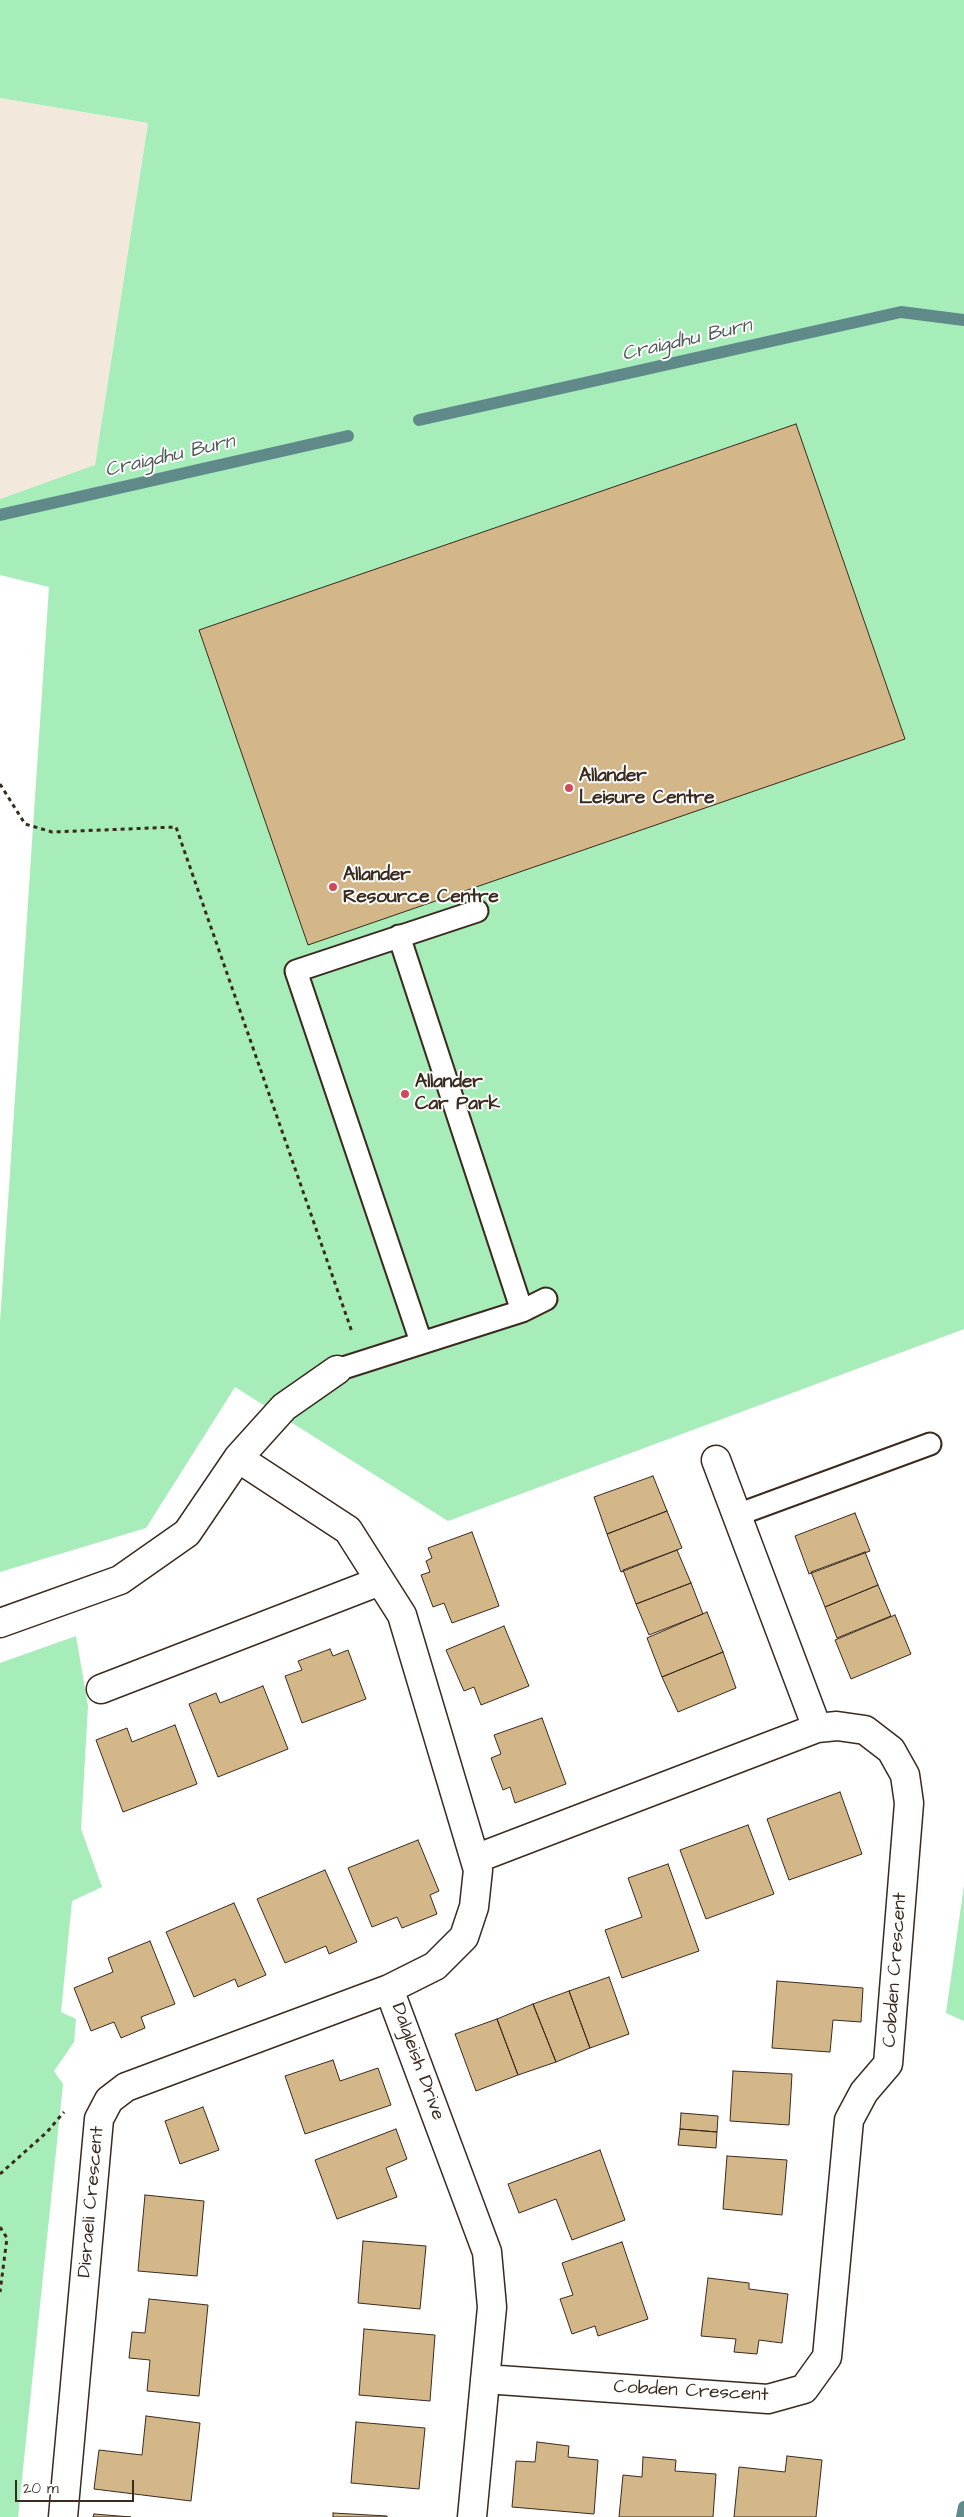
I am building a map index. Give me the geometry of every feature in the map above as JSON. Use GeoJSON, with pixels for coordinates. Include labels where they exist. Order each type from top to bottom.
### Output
{"type":"FeatureCollection","features":[{"type":"Feature","properties":{"kind":"street"},"geometry":{"type":"LineString","coordinates":[[0,1624],[120,1580],[187,1533],[238,1458],[284,1407],[337,1370]]}},
{"type":"Feature","properties":{"kind":"street","name":"Dalgleish Drive"},"geometry":{"type":"LineString","coordinates":[[238,1458],[348,1530],[402,1615],[478,1870],[474,1907],[464,1937],[435,1966],[389,1989],[487,2252],[492,2307],[472,2517]]}},
{"type":"Feature","properties":{"kind":"street"},"geometry":{"type":"LineString","coordinates":[[716,1460],[817,1728]]}},
{"type":"Feature","properties":{"kind":"street"},"geometry":{"type":"LineString","coordinates":[[101,1689],[380,1581]]}},
{"type":"Feature","properties":{"kind":"street","name":"Cobden Crescent"},"geometry":{"type":"LineString","coordinates":[[475,1859],[817,1728],[837,1726],[865,1730],[891,1750],[905,1775],[909,1803],[888,2064],[864,2092],[849,2120],[828,2357],[804,2389],[768,2399],[485,2380]]}},
{"type":"Feature","properties":{"kind":"street","name":"Disraeli Crescent"},"geometry":{"type":"LineString","coordinates":[[64,2517],[99,2119],[109,2100],[126,2087],[389,1989]]}},
{"type":"Feature","properties":{"kind":"lane"},"geometry":{"type":"LineString","coordinates":[[422,1342],[296,971],[476,911]]}},
{"type":"Feature","properties":{"kind":"lane"},"geometry":{"type":"LineString","coordinates":[[399,936],[522,1311]]}},
{"type":"Feature","properties":{"kind":"lane"},"geometry":{"type":"LineString","coordinates":[[337,1370],[522,1311],[546,1299]]}},
{"type":"Feature","properties":{"kind":"lane"},"geometry":{"type":"LineString","coordinates":[[737,1514],[930,1444]]}},
{"type":"Feature","properties":{"kind":"path"},"geometry":{"type":"LineString","coordinates":[[0,784],[25,824],[52,832],[176,827],[362,1361]]}},
{"type":"Feature","properties":{"kind":"path"},"geometry":{"type":"LineString","coordinates":[[0,2174],[48,2132],[81,2091],[105,2108]]}},
{"type":"Feature","properties":{"kind":"path"},"geometry":{"type":"LineString","coordinates":[[0,2227],[7,2238],[0,2292]]}},
{"type":"Feature","properties":{"kind":"shaded area"},"geometry":{"type":"Polygon","coordinates":[[[0,98],[148,123],[95,466],[0,499],[0,98]]]}},
{"type":"Feature","properties":{"kind":"green space","name":"Allander Leisure Centre"},"geometry":{"type":"Polygon","coordinates":[[[0,0],[964,0],[964,1329],[448,1521],[235,1387],[146,1528],[0,1572],[0,1322],[49,587],[0,575],[0,499],[95,465],[148,123],[0,98],[0,0]]]}},
{"type":"Feature","properties":{"kind":"green space"},"geometry":{"type":"Polygon","coordinates":[[[76,1636],[88,1706],[81,1829],[102,1887],[72,1901],[61,2012],[76,2019],[74,2042],[54,2071],[63,2084],[18,2517],[0,2517],[0,1663],[76,1636]]]}},
{"type":"Feature","properties":{"kind":"green space"},"geometry":{"type":"Polygon","coordinates":[[[964,1885],[964,2021],[946,2013],[964,1885]]]}},
{"type":"Feature","properties":{"kind":"building","name":"Allander Leisure Centre"},"geometry":{"type":"Polygon","coordinates":[[[796,424],[905,739],[308,945],[199,630],[796,424]]]}},
{"type":"Feature","properties":{"kind":"building"},"geometry":{"type":"Polygon","coordinates":[[[653,1476],[667,1511],[607,1534],[594,1497],[653,1476]]]}},
{"type":"Feature","properties":{"kind":"building"},"geometry":{"type":"Polygon","coordinates":[[[667,1511],[682,1548],[621,1572],[607,1534],[667,1511]]]}},
{"type":"Feature","properties":{"kind":"building"},"geometry":{"type":"Polygon","coordinates":[[[855,1513],[870,1551],[809,1574],[795,1536],[855,1513]]]}},
{"type":"Feature","properties":{"kind":"building"},"geometry":{"type":"Polygon","coordinates":[[[472,1532],[499,1606],[452,1623],[444,1603],[433,1607],[421,1575],[430,1572],[426,1561],[432,1558],[428,1548],[472,1532]]]}},
{"type":"Feature","properties":{"kind":"building"},"geometry":{"type":"Polygon","coordinates":[[[677,1550],[691,1583],[636,1604],[623,1570],[677,1550]]]}},
{"type":"Feature","properties":{"kind":"building"},"geometry":{"type":"Polygon","coordinates":[[[865,1552],[878,1585],[825,1607],[811,1572],[865,1552]]]}},
{"type":"Feature","properties":{"kind":"building"},"geometry":{"type":"Polygon","coordinates":[[[691,1583],[703,1614],[649,1635],[636,1604],[691,1583]]]}},
{"type":"Feature","properties":{"kind":"building"},"geometry":{"type":"Polygon","coordinates":[[[878,1585],[891,1616],[837,1638],[825,1607],[878,1585]]]}},
{"type":"Feature","properties":{"kind":"building"},"geometry":{"type":"Polygon","coordinates":[[[707,1612],[723,1652],[662,1677],[647,1638],[707,1612]]]}},
{"type":"Feature","properties":{"kind":"building"},"geometry":{"type":"Polygon","coordinates":[[[895,1615],[911,1654],[851,1679],[835,1640],[895,1615]]]}},
{"type":"Feature","properties":{"kind":"building"},"geometry":{"type":"Polygon","coordinates":[[[504,1626],[529,1686],[481,1705],[474,1687],[464,1691],[446,1650],[504,1626]]]}},
{"type":"Feature","properties":{"kind":"building"},"geometry":{"type":"Polygon","coordinates":[[[330,1649],[333,1656],[348,1650],[366,1699],[302,1723],[285,1676],[302,1670],[298,1661],[330,1649]]]}},
{"type":"Feature","properties":{"kind":"building"},"geometry":{"type":"Polygon","coordinates":[[[723,1652],[736,1688],[678,1712],[662,1677],[723,1652]]]}},
{"type":"Feature","properties":{"kind":"building"},"geometry":{"type":"Polygon","coordinates":[[[263,1686],[288,1749],[218,1777],[189,1704],[216,1693],[220,1703],[263,1686]]]}},
{"type":"Feature","properties":{"kind":"building"},"geometry":{"type":"Polygon","coordinates":[[[542,1718],[566,1784],[515,1803],[510,1787],[503,1790],[491,1758],[501,1754],[494,1735],[542,1718]]]}},
{"type":"Feature","properties":{"kind":"building"},"geometry":{"type":"Polygon","coordinates":[[[175,1725],[197,1784],[123,1812],[96,1740],[127,1728],[132,1742],[175,1725]]]}},
{"type":"Feature","properties":{"kind":"building"},"geometry":{"type":"Polygon","coordinates":[[[840,1792],[862,1854],[789,1880],[767,1819],[840,1792]]]}},
{"type":"Feature","properties":{"kind":"building"},"geometry":{"type":"Polygon","coordinates":[[[748,1825],[774,1894],[706,1919],[680,1850],[748,1825]]]}},
{"type":"Feature","properties":{"kind":"building"},"geometry":{"type":"Polygon","coordinates":[[[418,1840],[439,1891],[430,1895],[437,1914],[402,1928],[397,1917],[372,1927],[348,1868],[418,1840]]]}},
{"type":"Feature","properties":{"kind":"building"},"geometry":{"type":"Polygon","coordinates":[[[668,1864],[699,1951],[622,1978],[605,1930],[642,1917],[628,1878],[668,1864]]]}},
{"type":"Feature","properties":{"kind":"building"},"geometry":{"type":"Polygon","coordinates":[[[325,1870],[357,1942],[329,1954],[326,1946],[285,1963],[257,1899],[325,1870]]]}},
{"type":"Feature","properties":{"kind":"building"},"geometry":{"type":"Polygon","coordinates":[[[234,1903],[266,1975],[238,1987],[235,1979],[194,1997],[166,1932],[234,1903]]]}},
{"type":"Feature","properties":{"kind":"building"},"geometry":{"type":"Polygon","coordinates":[[[150,1941],[175,2004],[141,2017],[145,2028],[121,2038],[114,2022],[91,2031],[74,1988],[113,1972],[108,1958],[150,1941]]]}},
{"type":"Feature","properties":{"kind":"building"},"geometry":{"type":"Polygon","coordinates":[[[609,1977],[629,2034],[590,2048],[569,1991],[609,1977]]]}},
{"type":"Feature","properties":{"kind":"building"},"geometry":{"type":"Polygon","coordinates":[[[777,1981],[863,1988],[861,2022],[833,2020],[830,2052],[772,2048],[777,1981]]]}},
{"type":"Feature","properties":{"kind":"building"},"geometry":{"type":"Polygon","coordinates":[[[569,1991],[590,2048],[556,2062],[533,2004],[569,1991]]]}},
{"type":"Feature","properties":{"kind":"building"},"geometry":{"type":"Polygon","coordinates":[[[533,2004],[556,2062],[518,2075],[497,2019],[533,2004]]]}},
{"type":"Feature","properties":{"kind":"building"},"geometry":{"type":"Polygon","coordinates":[[[497,2019],[518,2075],[476,2091],[455,2034],[497,2019]]]}},
{"type":"Feature","properties":{"kind":"building"},"geometry":{"type":"Polygon","coordinates":[[[333,2060],[340,2081],[378,2068],[391,2105],[305,2134],[285,2076],[333,2060]]]}},
{"type":"Feature","properties":{"kind":"building"},"geometry":{"type":"Polygon","coordinates":[[[733,2071],[792,2074],[789,2125],[730,2121],[733,2071]]]}},
{"type":"Feature","properties":{"kind":"building"},"geometry":{"type":"Polygon","coordinates":[[[203,2107],[219,2150],[180,2164],[165,2121],[203,2107]]]}},
{"type":"Feature","properties":{"kind":"building"},"geometry":{"type":"Polygon","coordinates":[[[681,2113],[718,2116],[717,2132],[680,2129],[681,2113]]]}},
{"type":"Feature","properties":{"kind":"building"},"geometry":{"type":"Polygon","coordinates":[[[396,2129],[407,2159],[386,2168],[397,2197],[337,2219],[315,2160],[396,2129]]]}},
{"type":"Feature","properties":{"kind":"building"},"geometry":{"type":"Polygon","coordinates":[[[680,2129],[717,2132],[716,2148],[678,2145],[680,2129]]]}},
{"type":"Feature","properties":{"kind":"building"},"geometry":{"type":"Polygon","coordinates":[[[600,2150],[625,2220],[572,2240],[556,2199],[519,2213],[508,2184],[600,2150]]]}},
{"type":"Feature","properties":{"kind":"building"},"geometry":{"type":"Polygon","coordinates":[[[727,2156],[787,2160],[782,2215],[723,2209],[727,2156]]]}},
{"type":"Feature","properties":{"kind":"building"},"geometry":{"type":"Polygon","coordinates":[[[145,2195],[204,2201],[197,2276],[138,2271],[145,2195]]]}},
{"type":"Feature","properties":{"kind":"building"},"geometry":{"type":"Polygon","coordinates":[[[363,2241],[426,2246],[420,2309],[358,2303],[363,2241]]]}},
{"type":"Feature","properties":{"kind":"building"},"geometry":{"type":"Polygon","coordinates":[[[622,2242],[648,2319],[598,2336],[595,2326],[572,2334],[560,2299],[573,2295],[562,2263],[622,2242]]]}},
{"type":"Feature","properties":{"kind":"building"},"geometry":{"type":"Polygon","coordinates":[[[708,2278],[749,2283],[749,2289],[788,2294],[782,2343],[759,2340],[757,2354],[734,2352],[736,2339],[701,2336],[708,2278]]]}},
{"type":"Feature","properties":{"kind":"building"},"geometry":{"type":"Polygon","coordinates":[[[149,2299],[208,2305],[199,2396],[147,2391],[150,2360],[129,2358],[132,2332],[145,2333],[149,2299]]]}},
{"type":"Feature","properties":{"kind":"building"},"geometry":{"type":"Polygon","coordinates":[[[364,2329],[435,2335],[430,2401],[359,2395],[364,2329]]]}},
{"type":"Feature","properties":{"kind":"building"},"geometry":{"type":"Polygon","coordinates":[[[146,2416],[200,2423],[191,2501],[94,2489],[99,2450],[142,2455],[146,2416]]]}},
{"type":"Feature","properties":{"kind":"building"},"geometry":{"type":"Polygon","coordinates":[[[356,2422],[425,2428],[419,2489],[351,2483],[356,2422]]]}},
{"type":"Feature","properties":{"kind":"building"},"geometry":{"type":"Polygon","coordinates":[[[537,2442],[569,2446],[568,2457],[598,2460],[594,2514],[512,2507],[516,2461],[535,2462],[537,2442]]]}},
{"type":"Feature","properties":{"kind":"building"},"geometry":{"type":"Polygon","coordinates":[[[787,2456],[822,2460],[816,2517],[734,2517],[739,2467],[785,2472],[787,2456]]]}},
{"type":"Feature","properties":{"kind":"building"},"geometry":{"type":"Polygon","coordinates":[[[643,2457],[676,2460],[675,2471],[716,2474],[713,2517],[619,2517],[623,2475],[642,2477],[643,2457]]]}},
{"type":"Feature","properties":{"kind":"building"},"geometry":{"type":"Polygon","coordinates":[[[333,2513],[387,2516],[387,2517],[333,2517],[333,2513]]]}},
{"type":"Feature","properties":{"kind":"building"},"geometry":{"type":"Polygon","coordinates":[[[94,2514],[131,2517],[93,2517],[94,2514]]]}},
{"type":"Feature","properties":{"kind":"waterway","name":"Craigdhu Burn"},"geometry":{"type":"LineString","coordinates":[[419,420],[901,312],[964,320]]}},
{"type":"Feature","properties":{"kind":"waterway","name":"Craigdhu Burn"},"geometry":{"type":"LineString","coordinates":[[0,515],[348,436]]}},
{"type":"Feature","properties":{"kind":"waterway"},"geometry":{"type":"LineString","coordinates":[[962,2517],[964,2507]]}},
{"type":"Feature","properties":{"kind":"place","name":"Allander Leisure Centre"},"geometry":{"type":"Point","coordinates":[569,788]}},
{"type":"Feature","properties":{"kind":"place","name":"Allander Resource Centre"},"geometry":{"type":"Point","coordinates":[333,887]}},
{"type":"Feature","properties":{"kind":"place","name":"Allander Car Park"},"geometry":{"type":"Point","coordinates":[405,1094]}}]}
